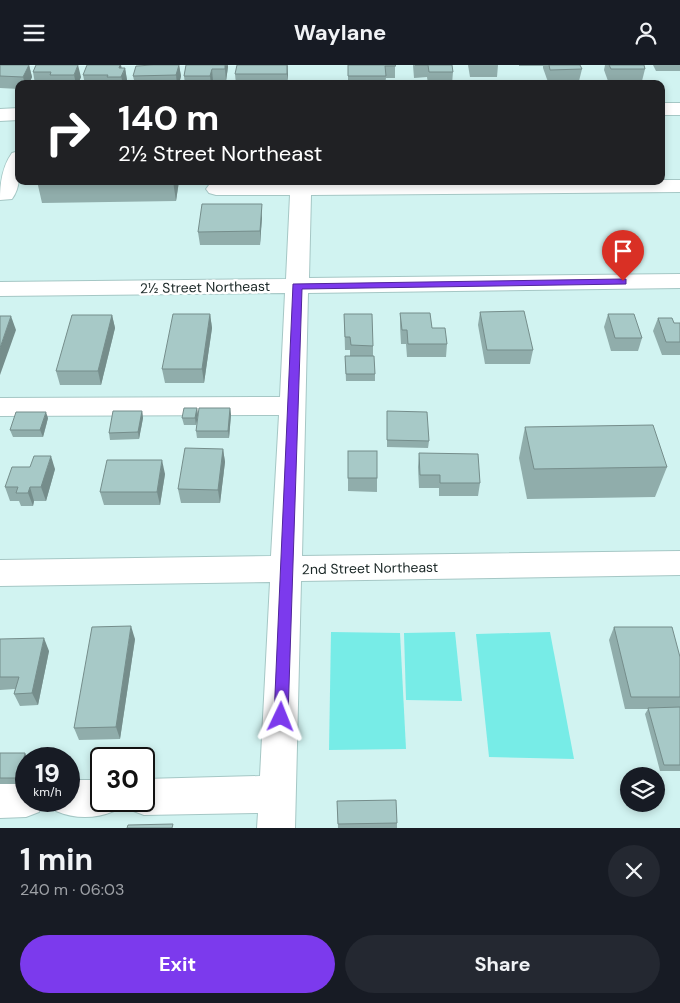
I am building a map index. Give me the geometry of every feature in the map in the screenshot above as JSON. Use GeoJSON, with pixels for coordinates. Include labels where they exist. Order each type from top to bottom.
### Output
{"type":"FeatureCollection","features":[{"type":"Feature","properties":{"kind":"street"},"geometry":{"type":"LineString","coordinates":[[665,109],[680,109]]}},
{"type":"Feature","properties":{"kind":"street"},"geometry":{"type":"LineString","coordinates":[[0,115],[15,114]]}},
{"type":"Feature","properties":{"kind":"street"},"geometry":{"type":"LineString","coordinates":[[5,195],[15,168]]}},
{"type":"Feature","properties":{"kind":"street"},"geometry":{"type":"LineString","coordinates":[[216,189],[301,185],[680,186]]}},
{"type":"Feature","properties":{"kind":"street"},"geometry":{"type":"LineString","coordinates":[[155,798],[277,811],[301,185]]}},
{"type":"Feature","properties":{"kind":"street","name":"2½ Street Northeast"},"geometry":{"type":"LineString","coordinates":[[0,289],[680,281]]}},
{"type":"Feature","properties":{"kind":"street"},"geometry":{"type":"LineString","coordinates":[[0,407],[293,406]]}},
{"type":"Feature","properties":{"kind":"street","name":"2nd Street Northeast"},"geometry":{"type":"LineString","coordinates":[[0,573],[680,563]]}},
{"type":"Feature","properties":{"kind":"street"},"geometry":{"type":"LineString","coordinates":[[0,800],[15,799]]}},
{"type":"Feature","properties":{"kind":"shaded area"},"geometry":{"type":"Polygon","coordinates":[[[331,632],[400,633],[406,749],[329,750],[331,632]]]}},
{"type":"Feature","properties":{"kind":"shaded area"},"geometry":{"type":"Polygon","coordinates":[[[455,632],[462,701],[406,700],[404,633],[455,632]]]}},
{"type":"Feature","properties":{"kind":"shaded area"},"geometry":{"type":"Polygon","coordinates":[[[550,632],[574,759],[489,757],[476,634],[550,632]]]}},
{"type":"Feature","properties":{"kind":"building"},"geometry":{"type":"Polygon","coordinates":[[[0,65],[29,65],[23,77],[0,76],[0,65]]]}},
{"type":"Feature","properties":{"kind":"building"},"geometry":{"type":"Polygon","coordinates":[[[36,65],[78,65],[74,75],[50,75],[51,72],[33,72],[36,65]]]}},
{"type":"Feature","properties":{"kind":"building"},"geometry":{"type":"Polygon","coordinates":[[[87,65],[120,65],[119,68],[125,68],[121,77],[83,75],[87,65]]]}},
{"type":"Feature","properties":{"kind":"building"},"geometry":{"type":"Polygon","coordinates":[[[179,65],[176,75],[133,76],[136,66],[179,65]]]}},
{"type":"Feature","properties":{"kind":"building"},"geometry":{"type":"Polygon","coordinates":[[[186,65],[225,65],[225,69],[212,69],[210,76],[184,76],[186,65]]]}},
{"type":"Feature","properties":{"kind":"building"},"geometry":{"type":"Polygon","coordinates":[[[237,65],[287,65],[287,74],[235,74],[237,65]]]}},
{"type":"Feature","properties":{"kind":"building"},"geometry":{"type":"Polygon","coordinates":[[[348,65],[396,66],[385,66],[386,76],[348,76],[348,65]]]}},
{"type":"Feature","properties":{"kind":"building"},"geometry":{"type":"Polygon","coordinates":[[[428,65],[452,65],[453,72],[429,72],[428,65]]]}},
{"type":"Feature","properties":{"kind":"building"},"geometry":{"type":"Polygon","coordinates":[[[549,65],[580,65],[582,69],[550,70],[549,65]]]}},
{"type":"Feature","properties":{"kind":"building"},"geometry":{"type":"Polygon","coordinates":[[[609,65],[644,65],[645,69],[611,69],[609,65]]]}},
{"type":"Feature","properties":{"kind":"building"},"geometry":{"type":"Polygon","coordinates":[[[202,204],[262,204],[260,231],[198,232],[202,204]]]}},
{"type":"Feature","properties":{"kind":"building"},"geometry":{"type":"Polygon","coordinates":[[[524,311],[533,350],[487,350],[480,312],[524,311]]]}},
{"type":"Feature","properties":{"kind":"building"},"geometry":{"type":"Polygon","coordinates":[[[400,313],[430,313],[432,328],[445,328],[447,344],[408,344],[407,330],[402,330],[400,313]]]}},
{"type":"Feature","properties":{"kind":"building"},"geometry":{"type":"Polygon","coordinates":[[[173,314],[210,314],[202,369],[162,369],[173,314]]]}},
{"type":"Feature","properties":{"kind":"building"},"geometry":{"type":"Polygon","coordinates":[[[344,314],[372,314],[373,346],[351,345],[350,337],[345,337],[344,314]]]}},
{"type":"Feature","properties":{"kind":"building"},"geometry":{"type":"Polygon","coordinates":[[[608,314],[634,314],[642,338],[615,338],[608,314]]]}},
{"type":"Feature","properties":{"kind":"building"},"geometry":{"type":"Polygon","coordinates":[[[72,315],[112,315],[98,371],[56,371],[72,315]]]}},
{"type":"Feature","properties":{"kind":"building"},"geometry":{"type":"Polygon","coordinates":[[[0,316],[11,316],[0,348],[0,316]]]}},
{"type":"Feature","properties":{"kind":"building"},"geometry":{"type":"Polygon","coordinates":[[[658,318],[672,318],[674,323],[680,323],[680,342],[666,342],[658,318]]]}},
{"type":"Feature","properties":{"kind":"building"},"geometry":{"type":"Polygon","coordinates":[[[345,356],[374,356],[375,374],[346,374],[345,356]]]}},
{"type":"Feature","properties":{"kind":"building"},"geometry":{"type":"Polygon","coordinates":[[[184,408],[197,408],[195,418],[182,418],[184,408]]]}},
{"type":"Feature","properties":{"kind":"building"},"geometry":{"type":"Polygon","coordinates":[[[199,408],[230,408],[228,431],[196,431],[199,408]]]}},
{"type":"Feature","properties":{"kind":"building"},"geometry":{"type":"Polygon","coordinates":[[[113,411],[142,411],[138,432],[109,433],[113,411]]]}},
{"type":"Feature","properties":{"kind":"building"},"geometry":{"type":"Polygon","coordinates":[[[387,411],[427,412],[429,441],[387,440],[387,411]]]}},
{"type":"Feature","properties":{"kind":"building"},"geometry":{"type":"Polygon","coordinates":[[[16,412],[46,412],[40,430],[10,430],[16,412]]]}},
{"type":"Feature","properties":{"kind":"building"},"geometry":{"type":"Polygon","coordinates":[[[653,425],[667,467],[534,469],[525,427],[653,425]]]}},
{"type":"Feature","properties":{"kind":"building"},"geometry":{"type":"Polygon","coordinates":[[[185,448],[223,449],[218,490],[178,489],[185,448]]]}},
{"type":"Feature","properties":{"kind":"building"},"geometry":{"type":"Polygon","coordinates":[[[348,451],[377,451],[377,478],[348,478],[348,451]]]}},
{"type":"Feature","properties":{"kind":"building"},"geometry":{"type":"Polygon","coordinates":[[[419,453],[478,454],[480,483],[440,483],[440,475],[420,475],[419,453]]]}},
{"type":"Feature","properties":{"kind":"building"},"geometry":{"type":"Polygon","coordinates":[[[34,456],[51,456],[41,487],[30,487],[28,493],[16,493],[18,487],[5,487],[12,467],[30,467],[34,456]]]}},
{"type":"Feature","properties":{"kind":"building"},"geometry":{"type":"Polygon","coordinates":[[[107,460],[162,460],[157,492],[100,492],[107,460]]]}},
{"type":"Feature","properties":{"kind":"building"},"geometry":{"type":"Polygon","coordinates":[[[131,626],[116,727],[74,728],[92,627],[131,626]]]}},
{"type":"Feature","properties":{"kind":"building"},"geometry":{"type":"Polygon","coordinates":[[[614,627],[672,627],[680,657],[680,697],[631,697],[614,627]]]}},
{"type":"Feature","properties":{"kind":"building"},"geometry":{"type":"Polygon","coordinates":[[[44,638],[32,693],[14,694],[19,677],[0,677],[0,639],[44,638]]]}},
{"type":"Feature","properties":{"kind":"building"},"geometry":{"type":"Polygon","coordinates":[[[680,707],[680,765],[664,765],[648,708],[680,707]]]}},
{"type":"Feature","properties":{"kind":"building"},"geometry":{"type":"Polygon","coordinates":[[[0,753],[15,753],[15,778],[0,778],[0,753]]]}},
{"type":"Feature","properties":{"kind":"building"},"geometry":{"type":"Polygon","coordinates":[[[396,800],[397,823],[338,824],[337,801],[396,800]]]}},
{"type":"Feature","properties":{"kind":"building"},"geometry":{"type":"Polygon","coordinates":[[[173,824],[172,828],[127,828],[128,825],[173,824]]]}},
{"type":"Feature","properties":{"kind":"route"},"geometry":{"type":"LineString","coordinates":[[281,717],[297,286],[623,281]]}}]}
